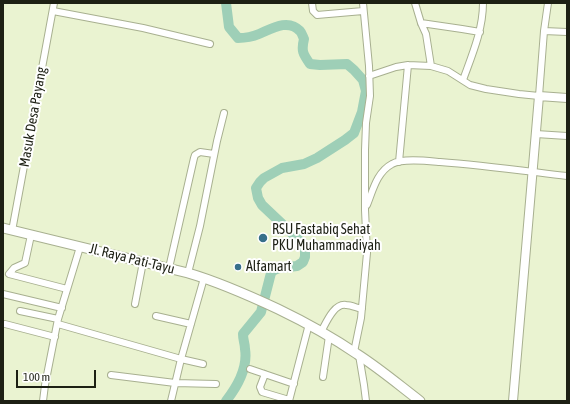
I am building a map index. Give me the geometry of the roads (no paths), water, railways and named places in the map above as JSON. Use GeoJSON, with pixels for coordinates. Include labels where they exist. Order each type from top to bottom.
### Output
{"type":"FeatureCollection","features":[{"type":"Feature","properties":{"kind":"main road","name":"Jl. Raya Pati-Tayu"},"geometry":{"type":"LineString","coordinates":[[8,230],[188,273],[248,295],[309,324]]}},
{"type":"Feature","properties":{"kind":"main road"},"geometry":{"type":"LineString","coordinates":[[309,324],[357,353],[420,401]]}},
{"type":"Feature","properties":{"kind":"street","name":"Masuk Desa Payang"},"geometry":{"type":"LineString","coordinates":[[8,230],[54,3]]}},
{"type":"Feature","properties":{"kind":"street"},"geometry":{"type":"LineString","coordinates":[[312,3],[313,11],[317,15],[363,11]]}},
{"type":"Feature","properties":{"kind":"street"},"geometry":{"type":"LineString","coordinates":[[363,3],[370,96],[366,123],[365,210],[367,252],[357,353],[366,401]]}},
{"type":"Feature","properties":{"kind":"street"},"geometry":{"type":"LineString","coordinates":[[415,3],[426,34],[432,66]]}},
{"type":"Feature","properties":{"kind":"street"},"geometry":{"type":"LineString","coordinates":[[463,80],[480,32],[483,3]]}},
{"type":"Feature","properties":{"kind":"street"},"geometry":{"type":"LineString","coordinates":[[513,401],[544,31],[548,3]]}},
{"type":"Feature","properties":{"kind":"street"},"geometry":{"type":"LineString","coordinates":[[53,11],[143,28],[210,44]]}},
{"type":"Feature","properties":{"kind":"street"},"geometry":{"type":"LineString","coordinates":[[421,23],[480,32]]}},
{"type":"Feature","properties":{"kind":"street"},"geometry":{"type":"LineString","coordinates":[[544,31],[567,32]]}},
{"type":"Feature","properties":{"kind":"street"},"geometry":{"type":"LineString","coordinates":[[369,76],[396,67],[408,65],[432,66],[448,71],[470,84],[486,89],[519,94],[567,98]]}},
{"type":"Feature","properties":{"kind":"street"},"geometry":{"type":"LineString","coordinates":[[399,162],[408,65]]}},
{"type":"Feature","properties":{"kind":"street"},"geometry":{"type":"LineString","coordinates":[[188,273],[200,226],[214,154],[224,113]]}},
{"type":"Feature","properties":{"kind":"street"},"geometry":{"type":"LineString","coordinates":[[536,134],[567,136]]}},
{"type":"Feature","properties":{"kind":"street"},"geometry":{"type":"LineString","coordinates":[[169,268],[194,158],[197,153],[200,152],[214,154]]}},
{"type":"Feature","properties":{"kind":"street"},"geometry":{"type":"LineString","coordinates":[[365,210],[376,180],[384,170],[392,164],[399,162],[411,161],[466,164],[567,176]]}},
{"type":"Feature","properties":{"kind":"street"},"geometry":{"type":"LineString","coordinates":[[31,235],[25,263],[14,268],[9,274],[67,289]]}},
{"type":"Feature","properties":{"kind":"street"},"geometry":{"type":"LineString","coordinates":[[43,401],[44,385],[58,321],[80,247]]}},
{"type":"Feature","properties":{"kind":"street"},"geometry":{"type":"LineString","coordinates":[[135,304],[143,262]]}},
{"type":"Feature","properties":{"kind":"street"},"geometry":{"type":"LineString","coordinates":[[170,401],[204,278]]}},
{"type":"Feature","properties":{"kind":"street"},"geometry":{"type":"LineString","coordinates":[[3,294],[62,308]]}},
{"type":"Feature","properties":{"kind":"street"},"geometry":{"type":"LineString","coordinates":[[324,377],[325,334],[331,314],[336,308],[346,305],[362,309]]}},
{"type":"Feature","properties":{"kind":"street"},"geometry":{"type":"LineString","coordinates":[[20,311],[58,321],[181,359],[203,364]]}},
{"type":"Feature","properties":{"kind":"street"},"geometry":{"type":"LineString","coordinates":[[156,316],[191,324]]}},
{"type":"Feature","properties":{"kind":"street"},"geometry":{"type":"LineString","coordinates":[[5,324],[55,337]]}},
{"type":"Feature","properties":{"kind":"street"},"geometry":{"type":"LineString","coordinates":[[265,374],[260,389],[262,392],[289,400],[309,324]]}},
{"type":"Feature","properties":{"kind":"street"},"geometry":{"type":"LineString","coordinates":[[250,369],[294,384]]}},
{"type":"Feature","properties":{"kind":"street"},"geometry":{"type":"LineString","coordinates":[[111,375],[175,383],[216,384]]}},
{"type":"Feature","properties":{"kind":"waterway"},"geometry":{"type":"LineString","coordinates":[[226,3],[229,27],[238,38],[254,36],[274,27],[290,25],[295,27],[301,32],[304,39],[303,52],[310,64],[347,64],[363,80],[366,91],[362,112],[354,133],[317,158],[304,164],[282,168],[264,178],[256,188],[258,198],[262,205],[298,239],[305,248],[305,257],[303,262],[297,266],[279,268],[271,273],[261,312],[243,334],[245,363],[241,377],[226,401]]}},
{"type":"Feature","properties":{"kind":"place","name":"RSU Fastabiq Sehat PKU Muhammadiyah"},"geometry":{"type":"Point","coordinates":[263,238]}},
{"type":"Feature","properties":{"kind":"place","name":"Alfamart"},"geometry":{"type":"Point","coordinates":[238,267]}}]}
